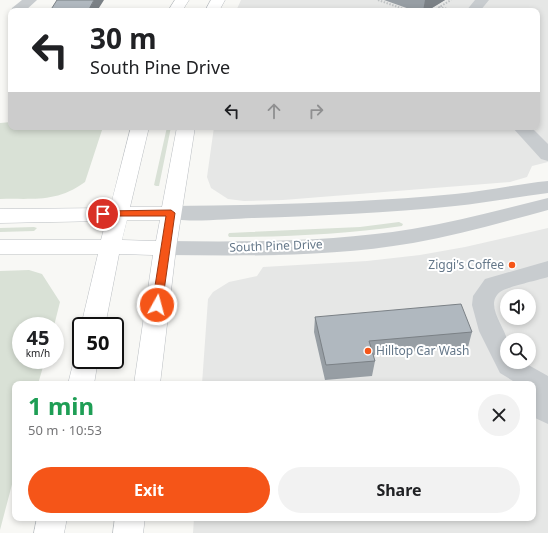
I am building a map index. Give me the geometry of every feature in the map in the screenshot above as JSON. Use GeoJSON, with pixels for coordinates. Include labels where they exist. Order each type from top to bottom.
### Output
{"type":"FeatureCollection","features":[{"type":"Feature","properties":{"kind":"main road"},"geometry":{"type":"LineString","coordinates":[[95,317],[117,213],[139,130]]}},
{"type":"Feature","properties":{"kind":"main road"},"geometry":{"type":"LineString","coordinates":[[147,381],[165,248],[185,130]]}},
{"type":"Feature","properties":{"kind":"main road"},"geometry":{"type":"LineString","coordinates":[[0,216],[171,213]]}},
{"type":"Feature","properties":{"kind":"main road","name":"South Pine Drive"},"geometry":{"type":"LineString","coordinates":[[0,247],[110,246],[165,248]]}},
{"type":"Feature","properties":{"kind":"main road"},"geometry":{"type":"LineString","coordinates":[[82,381],[84,369]]}},
{"type":"Feature","properties":{"kind":"main road"},"geometry":{"type":"LineString","coordinates":[[49,533],[51,521]]}},
{"type":"Feature","properties":{"kind":"main road"},"geometry":{"type":"LineString","coordinates":[[128,533],[130,521]]}},
{"type":"Feature","properties":{"kind":"street"},"geometry":{"type":"LineString","coordinates":[[20,8],[30,0]]}},
{"type":"Feature","properties":{"kind":"street"},"geometry":{"type":"LineString","coordinates":[[475,8],[482,0]]}},
{"type":"Feature","properties":{"kind":"street"},"geometry":{"type":"LineString","coordinates":[[523,130],[548,155]]}},
{"type":"Feature","properties":{"kind":"street"},"geometry":{"type":"LineString","coordinates":[[171,213],[334,208],[456,200],[548,187]]}},
{"type":"Feature","properties":{"kind":"street","name":"South Pine Drive"},"geometry":{"type":"LineString","coordinates":[[165,248],[284,247],[381,240],[453,229],[548,204]]}},
{"type":"Feature","properties":{"kind":"street"},"geometry":{"type":"LineString","coordinates":[[500,347],[487,320],[483,307],[484,298],[493,285],[548,269]]}},
{"type":"Feature","properties":{"kind":"street"},"geometry":{"type":"LineString","coordinates":[[512,369],[534,381]]}},
{"type":"Feature","properties":{"kind":"street"},"geometry":{"type":"LineString","coordinates":[[536,382],[548,389]]}},
{"type":"Feature","properties":{"kind":"street"},"geometry":{"type":"LineString","coordinates":[[536,406],[548,412]]}},
{"type":"Feature","properties":{"kind":"path"},"geometry":{"type":"LineString","coordinates":[[378,0],[401,8]]}},
{"type":"Feature","properties":{"kind":"path"},"geometry":{"type":"LineString","coordinates":[[439,7],[451,0]]}},
{"type":"Feature","properties":{"kind":"path"},"geometry":{"type":"LineString","coordinates":[[439,7],[443,8]]}},
{"type":"Feature","properties":{"kind":"shaded area"},"geometry":{"type":"Polygon","coordinates":[[[241,0],[548,0],[548,162],[532,166],[527,177],[510,182],[283,200],[244,201],[228,199],[211,188],[207,177],[214,130],[540,130],[540,8],[237,8],[241,0]]]}},
{"type":"Feature","properties":{"kind":"shaded area"},"geometry":{"type":"Polygon","coordinates":[[[8,122],[8,130],[102,130],[85,182],[64,193],[44,198],[0,199],[0,123],[8,122]]]}},
{"type":"Feature","properties":{"kind":"shaded area"},"geometry":{"type":"Polygon","coordinates":[[[166,130],[170,130],[159,186],[154,185],[166,130]]]}},
{"type":"Feature","properties":{"kind":"shaded area"},"geometry":{"type":"Polygon","coordinates":[[[399,222],[403,224],[402,226],[338,233],[251,237],[229,237],[228,235],[229,233],[360,227],[399,222]]]}},
{"type":"Feature","properties":{"kind":"shaded area"},"geometry":{"type":"Polygon","coordinates":[[[0,228],[37,228],[34,231],[0,232],[0,228]]]}},
{"type":"Feature","properties":{"kind":"shaded area"},"geometry":{"type":"Polygon","coordinates":[[[548,228],[548,533],[193,533],[194,521],[536,521],[536,381],[202,381],[208,299],[213,292],[229,282],[257,276],[263,267],[367,261],[420,255],[465,247],[548,228]]]}},
{"type":"Feature","properties":{"kind":"shaded area"},"geometry":{"type":"Polygon","coordinates":[[[29,270],[42,274],[60,302],[56,317],[12,317],[12,369],[42,369],[39,381],[12,381],[12,484],[0,530],[0,271],[29,270]]]}},
{"type":"Feature","properties":{"kind":"building"},"geometry":{"type":"Polygon","coordinates":[[[57,0],[94,0],[90,8],[52,8],[57,0]]]}},
{"type":"Feature","properties":{"kind":"building"},"geometry":{"type":"Polygon","coordinates":[[[461,304],[472,332],[369,341],[375,361],[326,365],[315,317],[461,304]]]}},
{"type":"Feature","properties":{"kind":"place","name":"Ziggi's Coffee"},"geometry":{"type":"Point","coordinates":[512,265]}},
{"type":"Feature","properties":{"kind":"place","name":"Hilltop Car Wash"},"geometry":{"type":"Point","coordinates":[368,351]}},
{"type":"Feature","properties":{"kind":"route"},"geometry":{"type":"LineString","coordinates":[[103,214],[171,213],[157,305]]}}]}
